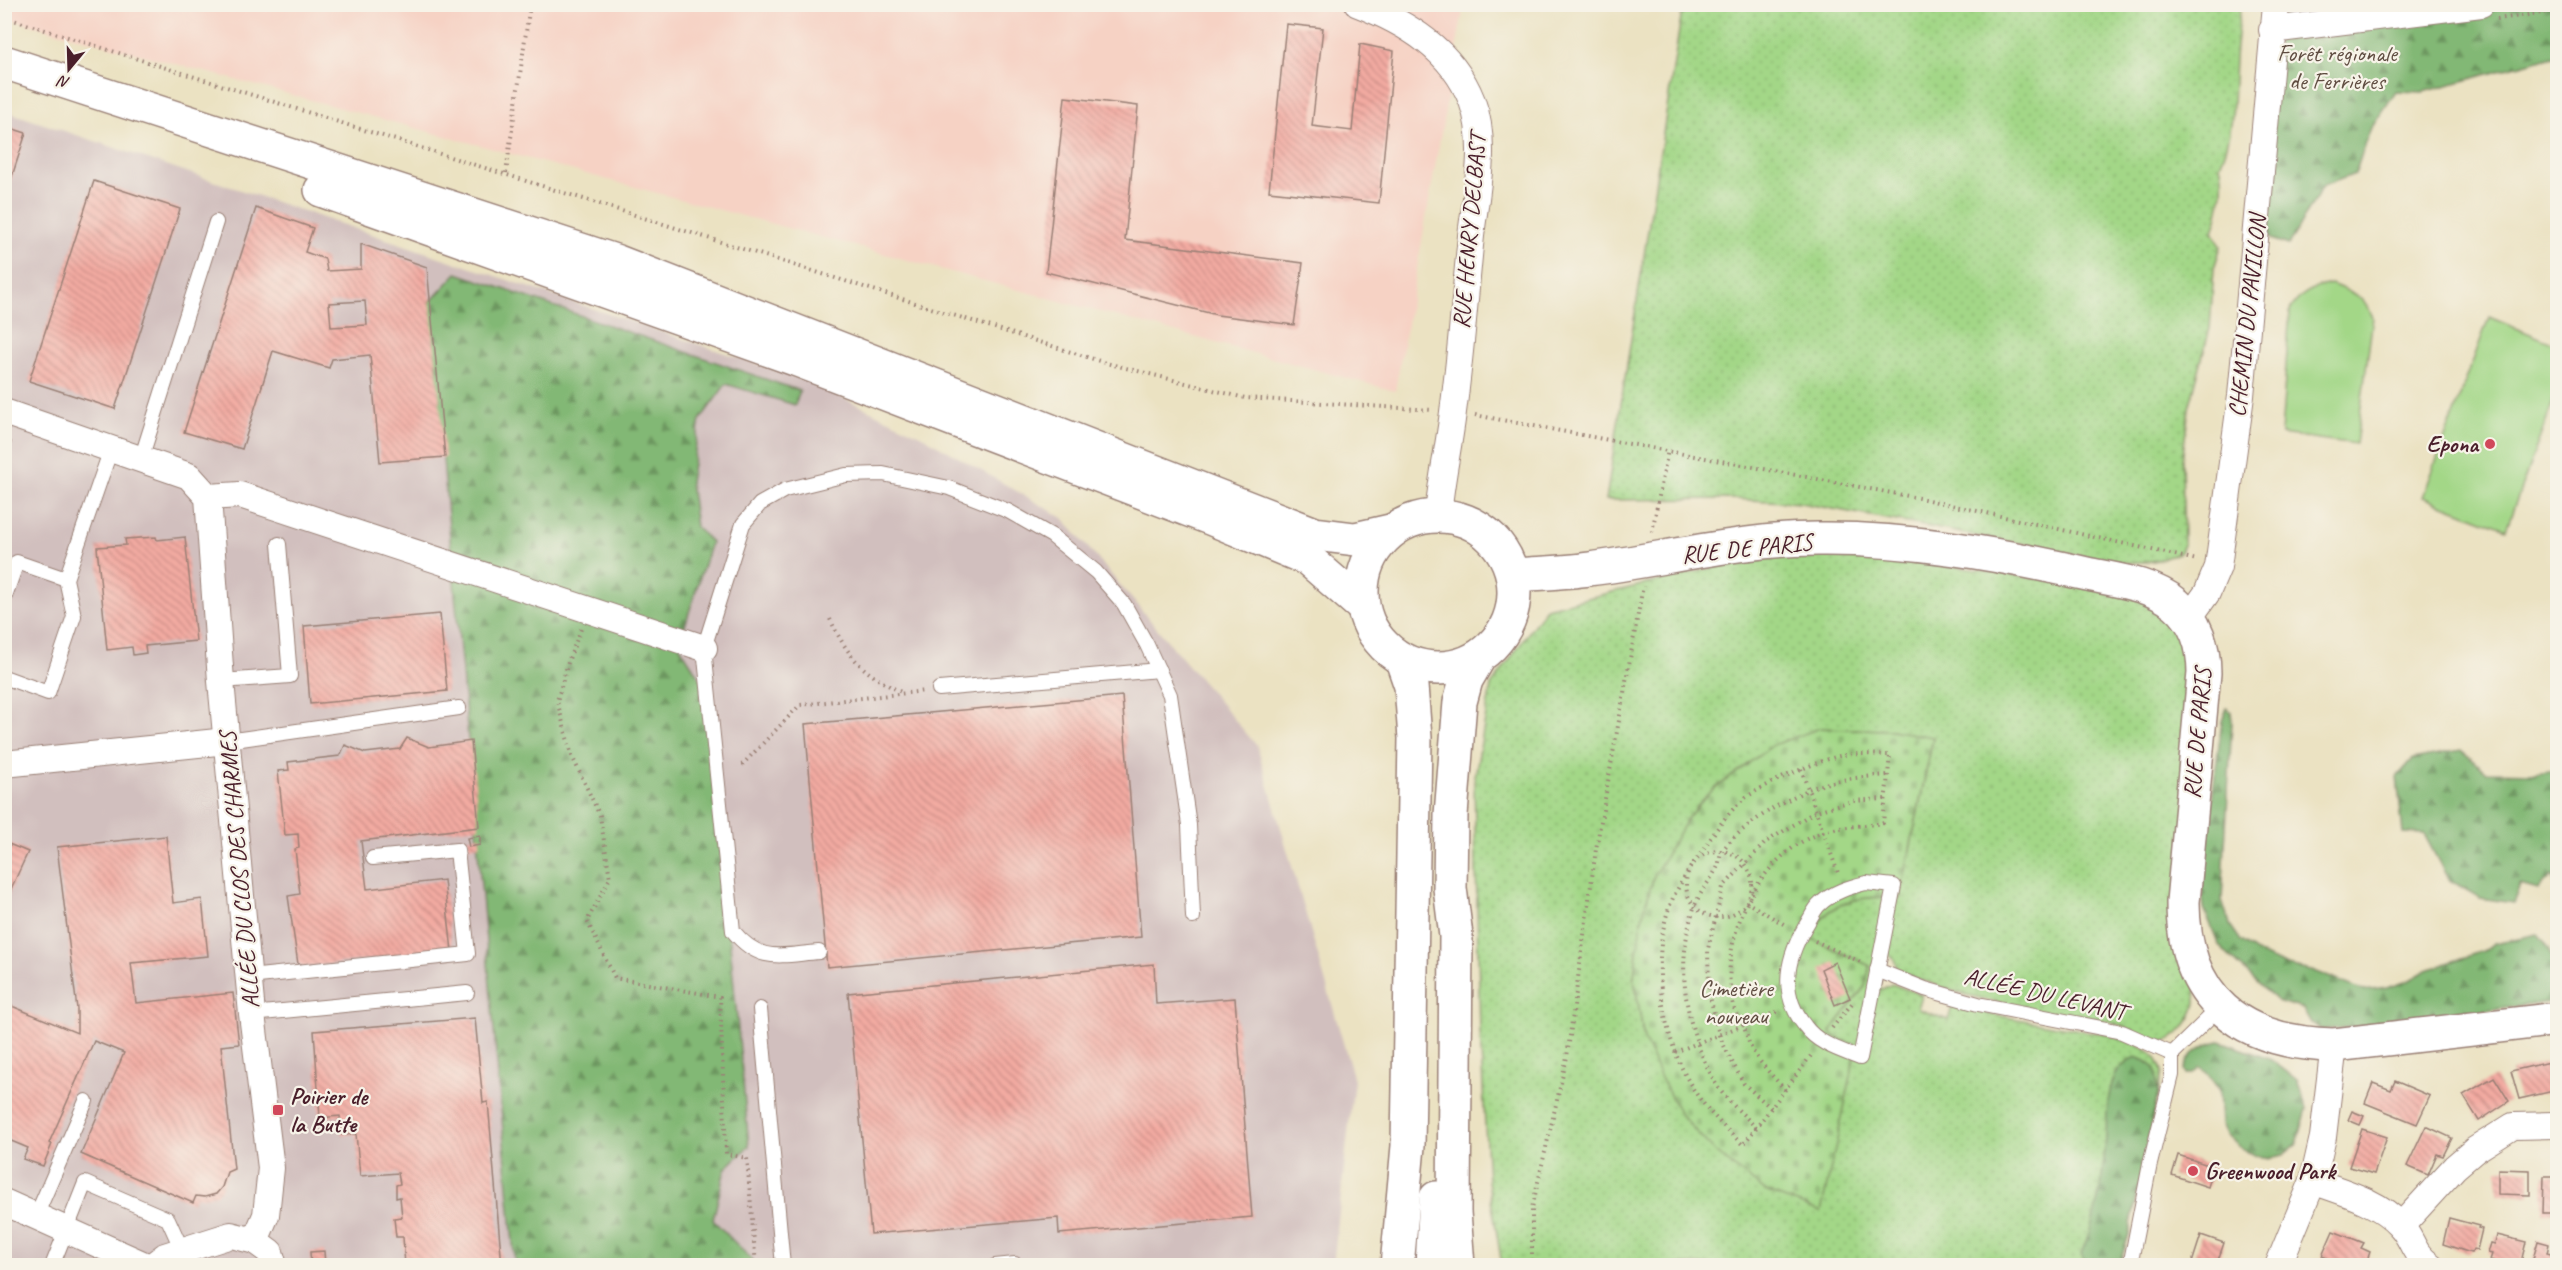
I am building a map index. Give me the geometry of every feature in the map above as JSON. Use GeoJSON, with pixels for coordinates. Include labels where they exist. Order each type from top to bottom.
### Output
{"type":"FeatureCollection","features":[{"type":"Feature","properties":{"kind":"main road"},"geometry":{"type":"LineString","coordinates":[[4,62],[618,262],[1315,534],[1355,539],[1390,531],[1412,519],[1438,515],[1463,520],[1486,532],[1503,552],[1513,576],[1514,602],[1506,627],[1490,648],[1480,656],[1461,665],[1441,668],[1421,667],[1402,660],[1376,638],[1367,623],[1362,606],[1361,585],[1365,565],[1375,546],[1390,531]]}},
{"type":"Feature","properties":{"kind":"main road"},"geometry":{"type":"LineString","coordinates":[[4,84],[384,211],[795,359],[1086,470],[1308,559],[1362,606]]}},
{"type":"Feature","properties":{"kind":"main road","name":"RUE DE PARIS"},"geometry":{"type":"LineString","coordinates":[[1513,576],[1587,570],[1734,545],[1817,539],[1930,546],[2065,569],[2152,590],[2166,597],[2189,618],[2200,640],[2204,662],[2183,924],[2193,965],[2207,989],[2221,1006],[2243,1024],[2274,1038],[2303,1045],[2334,1045],[2558,1019]]}},
{"type":"Feature","properties":{"kind":"main road"},"geometry":{"type":"LineString","coordinates":[[1432,1266],[1440,1098],[1443,932],[1450,888],[1457,723],[1466,680],[1480,656]]}},
{"type":"Feature","properties":{"kind":"main road"},"geometry":{"type":"LineString","coordinates":[[1397,1266],[1408,1146],[1415,738],[1411,686],[1402,660]]}},
{"type":"Feature","properties":{"kind":"main road"},"geometry":{"type":"LineString","coordinates":[[1450,888],[1456,936],[1454,1212],[1458,1266]]}},
{"type":"Feature","properties":{"kind":"street","name":"RUE HENRY DELBAST"},"geometry":{"type":"LineString","coordinates":[[1358,4],[1405,25],[1425,38],[1445,57],[1460,78],[1472,101],[1478,124],[1479,166],[1453,411],[1438,515]]}},
{"type":"Feature","properties":{"kind":"street","name":"CHEMIN DU PAVILLON"},"geometry":{"type":"LineString","coordinates":[[2189,618],[2207,593],[2218,564],[2241,396],[2276,4]]}},
{"type":"Feature","properties":{"kind":"street"},"geometry":{"type":"LineString","coordinates":[[2272,30],[2481,4]]}},
{"type":"Feature","properties":{"kind":"street"},"geometry":{"type":"LineString","coordinates":[[4,412],[189,476],[208,497],[240,495],[704,648]]}},
{"type":"Feature","properties":{"kind":"street","name":"ALLÉE DU CLOS DES CHARMES"},"geometry":{"type":"LineString","coordinates":[[208,497],[221,681],[252,1014],[271,1168],[266,1215],[255,1241]]}},
{"type":"Feature","properties":{"kind":"street"},"geometry":{"type":"LineString","coordinates":[[4,764],[227,741]]}},
{"type":"Feature","properties":{"kind":"street"},"geometry":{"type":"LineString","coordinates":[[2278,1266],[2313,1181],[2326,1119],[2334,1045]]}},
{"type":"Feature","properties":{"kind":"street"},"geometry":{"type":"LineString","coordinates":[[2401,1226],[2455,1167],[2475,1150],[2513,1126],[2555,1125]]}},
{"type":"Feature","properties":{"kind":"street"},"geometry":{"type":"LineString","coordinates":[[2313,1181],[2375,1205],[2401,1226],[2418,1257],[2431,1266]]}},
{"type":"Feature","properties":{"kind":"street"},"geometry":{"type":"LineString","coordinates":[[4,1202],[147,1266]]}},
{"type":"Feature","properties":{"kind":"street"},"geometry":{"type":"LineString","coordinates":[[152,1266],[165,1256],[231,1235],[255,1241],[270,1252],[274,1266]]}},
{"type":"Feature","properties":{"kind":"lane"},"geometry":{"type":"LineString","coordinates":[[141,459],[216,222]]}},
{"type":"Feature","properties":{"kind":"lane"},"geometry":{"type":"LineString","coordinates":[[4,678],[48,693],[74,616],[66,579],[111,449]]}},
{"type":"Feature","properties":{"kind":"lane"},"geometry":{"type":"LineString","coordinates":[[819,952],[764,955],[746,947],[733,931],[704,648],[743,524],[760,504],[785,490],[846,475],[884,474],[949,488],[1008,511],[1053,536],[1096,572],[1124,604],[1148,645],[1170,694],[1189,825],[1193,917]]}},
{"type":"Feature","properties":{"kind":"lane"},"geometry":{"type":"LineString","coordinates":[[221,681],[290,676],[279,544]]}},
{"type":"Feature","properties":{"kind":"lane"},"geometry":{"type":"LineString","coordinates":[[4,599],[17,562],[66,579]]}},
{"type":"Feature","properties":{"kind":"lane"},"geometry":{"type":"LineString","coordinates":[[939,689],[1159,670]]}},
{"type":"Feature","properties":{"kind":"lane"},"geometry":{"type":"LineString","coordinates":[[227,741],[459,708]]}},
{"type":"Feature","properties":{"kind":"lane"},"geometry":{"type":"LineString","coordinates":[[249,977],[468,954],[457,850],[373,858]]}},
{"type":"Feature","properties":{"kind":"lane"},"geometry":{"type":"LineString","coordinates":[[1866,883],[1894,886],[1860,1058],[1821,1043],[1804,1026],[1793,1005],[1786,976],[1793,948],[1819,905],[1844,888],[1866,883]]}},
{"type":"Feature","properties":{"kind":"lane","name":"ALLÉE DU LEVANT"},"geometry":{"type":"LineString","coordinates":[[1877,970],[1925,989],[1978,1004],[2122,1032],[2172,1054]]}},
{"type":"Feature","properties":{"kind":"lane"},"geometry":{"type":"LineString","coordinates":[[252,1014],[467,993]]}},
{"type":"Feature","properties":{"kind":"lane"},"geometry":{"type":"LineString","coordinates":[[2130,1266],[2150,1164],[2172,1075],[2172,1054],[2221,1006]]}},
{"type":"Feature","properties":{"kind":"lane"},"geometry":{"type":"LineString","coordinates":[[759,1009],[783,1266]]}},
{"type":"Feature","properties":{"kind":"lane"},"geometry":{"type":"LineString","coordinates":[[36,1216],[86,1101]]}},
{"type":"Feature","properties":{"kind":"lane"},"geometry":{"type":"LineString","coordinates":[[52,1264],[85,1183],[168,1219],[182,1250]]}},
{"type":"Feature","properties":{"kind":"lane"},"geometry":{"type":"LineString","coordinates":[[994,1266],[1015,1264]]}},
{"type":"Feature","properties":{"kind":"path"},"geometry":{"type":"LineString","coordinates":[[506,173],[530,4]]}},
{"type":"Feature","properties":{"kind":"path"},"geometry":{"type":"LineString","coordinates":[[4,17],[1106,363],[1245,398],[1453,411],[1924,499],[2218,564]]}},
{"type":"Feature","properties":{"kind":"path"},"geometry":{"type":"LineString","coordinates":[[1532,1266],[1532,1208],[1567,1057],[1596,849],[1668,450]]}},
{"type":"Feature","properties":{"kind":"path"},"geometry":{"type":"LineString","coordinates":[[589,610],[569,659],[557,701],[572,756],[600,816],[610,878],[587,921],[615,978],[720,997],[726,1154],[747,1158],[756,1266]]}},
{"type":"Feature","properties":{"kind":"path"},"geometry":{"type":"LineString","coordinates":[[830,619],[843,646],[860,666],[875,679],[905,694]]}},
{"type":"Feature","properties":{"kind":"path"},"geometry":{"type":"LineString","coordinates":[[742,765],[800,705],[939,689]]}},
{"type":"Feature","properties":{"kind":"path"},"geometry":{"type":"LineString","coordinates":[[1785,1090],[1753,1051],[1733,1007],[1730,982],[1731,954],[1737,927],[1746,902],[1752,883],[1745,864],[1738,858],[1722,852],[1704,855],[1690,867],[1686,877],[1686,888],[1694,907],[1715,917],[1733,914],[1746,902],[1762,877],[1790,850],[1823,832],[1883,823],[1890,756],[1845,755],[1801,769],[1745,798],[1718,826],[1690,867],[1672,899],[1663,935],[1660,974],[1664,1013],[1676,1052],[1692,1086],[1714,1118],[1743,1145],[1877,970]]}},
{"type":"Feature","properties":{"kind":"path"},"geometry":{"type":"LineString","coordinates":[[1801,769],[1844,888]]}},
{"type":"Feature","properties":{"kind":"path"},"geometry":{"type":"LineString","coordinates":[[1756,1128],[1717,1087],[1697,1044],[1686,1004],[1684,959],[1694,907],[1718,866],[1722,852],[1747,827],[1772,808],[1808,790],[1845,779],[1888,775]]}},
{"type":"Feature","properties":{"kind":"path"},"geometry":{"type":"LineString","coordinates":[[1771,1108],[1744,1084],[1719,1035],[1709,992],[1708,949],[1723,887],[1766,842],[1816,811],[1852,801],[1885,799]]}},
{"type":"Feature","properties":{"kind":"path"},"geometry":{"type":"LineString","coordinates":[[1676,1052],[1793,1005]]}},
{"type":"Feature","properties":{"kind":"shaded area"},"geometry":{"type":"Polygon","coordinates":[[[4,5],[1464,5],[1395,391],[5,18],[4,5]]]}},
{"type":"Feature","properties":{"kind":"shaded area"},"geometry":{"type":"Polygon","coordinates":[[[5,111],[811,382],[922,436],[1063,518],[1257,746],[1354,1080],[1333,1265],[5,1266],[5,111]]]}},
{"type":"Feature","properties":{"kind":"green space"},"geometry":{"type":"Polygon","coordinates":[[[1683,5],[2241,5],[2236,41],[2233,107],[2229,136],[2220,165],[2222,190],[2213,232],[2221,246],[2214,268],[2210,328],[2189,408],[2182,461],[2184,542],[2180,552],[2160,559],[2117,562],[1801,503],[1734,499],[1606,500],[1683,5]]]}},
{"type":"Feature","properties":{"kind":"green space","name":"Forêt régionale de Ferrières"},"geometry":{"type":"Polygon","coordinates":[[[2283,5],[2557,5],[2557,55],[2423,92],[2396,91],[2370,130],[2355,174],[2323,186],[2288,245],[2271,239],[2253,223],[2283,5]]]}},
{"type":"Feature","properties":{"kind":"green space"},"geometry":{"type":"Polygon","coordinates":[[[457,273],[800,391],[795,405],[726,384],[700,420],[690,482],[696,527],[711,542],[679,645],[706,688],[749,1146],[725,1169],[713,1220],[752,1260],[749,1265],[515,1265],[429,303],[457,273]]]}},
{"type":"Feature","properties":{"kind":"green space"},"geometry":{"type":"Polygon","coordinates":[[[2331,284],[2361,299],[2373,317],[2356,444],[2281,434],[2290,310],[2307,292],[2331,284]]]}},
{"type":"Feature","properties":{"kind":"green space","name":"Epona"},"geometry":{"type":"Polygon","coordinates":[[[2489,317],[2557,345],[2557,391],[2506,529],[2423,497],[2489,317]]]}},
{"type":"Feature","properties":{"kind":"green space"},"geometry":{"type":"Polygon","coordinates":[[[1863,553],[2101,588],[2147,601],[2174,622],[2190,651],[2196,1003],[2188,1022],[2178,1034],[2161,1042],[2109,1021],[2048,1013],[1956,992],[1898,972],[1894,959],[1882,950],[1880,990],[1892,984],[1922,995],[1918,1009],[1948,1020],[1953,1004],[1994,1015],[2109,1035],[2142,1048],[2155,1058],[2162,1073],[2129,1234],[2119,1265],[1502,1265],[1488,1181],[1480,1031],[1474,782],[1491,686],[1546,608],[1721,566],[1791,555],[1863,553]],[[1933,738],[1773,745],[1708,794],[1686,820],[1634,976],[1644,1039],[1855,1045],[1839,1039],[1830,1032],[1865,986],[1808,938],[1826,915],[1847,902],[1885,897],[1900,898],[1933,738]]]}},
{"type":"Feature","properties":{"kind":"green space"},"geometry":{"type":"Polygon","coordinates":[[[2227,708],[2231,712],[2232,721],[2222,900],[2230,925],[2241,941],[2257,953],[2287,966],[2316,972],[2364,991],[2387,988],[2408,981],[2427,970],[2483,951],[2494,943],[2538,934],[2553,957],[2557,981],[2557,1001],[2421,1020],[2320,1030],[2311,1023],[2303,1009],[2277,1001],[2219,945],[2204,908],[2202,889],[2204,863],[2222,721],[2227,708]]]}},
{"type":"Feature","properties":{"kind":"green space","name":"Cimetière nouveau"},"geometry":{"type":"Polygon","coordinates":[[[1820,728],[1891,730],[1933,737],[1900,898],[1872,897],[1847,902],[1826,914],[1808,937],[1870,966],[1865,986],[1830,1032],[1839,1039],[1856,1045],[1821,1212],[1765,1191],[1715,1152],[1680,1114],[1644,1039],[1634,976],[1641,922],[1653,878],[1686,820],[1708,794],[1773,745],[1820,728]]]}},
{"type":"Feature","properties":{"kind":"green space"},"geometry":{"type":"Polygon","coordinates":[[[2461,750],[2487,772],[2535,773],[2557,770],[2557,893],[2553,875],[2538,890],[2520,885],[2514,903],[2480,898],[2448,879],[2424,834],[2403,833],[2397,777],[2413,759],[2461,750]]]}},
{"type":"Feature","properties":{"kind":"green space"},"geometry":{"type":"Polygon","coordinates":[[[2220,1041],[2270,1059],[2297,1080],[2307,1109],[2297,1144],[2283,1155],[2268,1159],[2243,1150],[2226,1134],[2221,1124],[2219,1090],[2208,1074],[2200,1067],[2192,1074],[2186,1074],[2184,1070],[2186,1064],[2193,1054],[2208,1044],[2220,1041]]]}},
{"type":"Feature","properties":{"kind":"green space"},"geometry":{"type":"Polygon","coordinates":[[[2135,1057],[2155,1068],[2158,1093],[2129,1234],[2119,1265],[2087,1265],[2081,1254],[2094,1216],[2100,1189],[2109,1095],[2116,1073],[2135,1057]]]}},
{"type":"Feature","properties":{"kind":"building"},"geometry":{"type":"Polygon","coordinates":[[[1286,24],[1323,28],[1312,126],[1352,131],[1360,44],[1394,51],[1379,203],[1269,191],[1286,24]]]}},
{"type":"Feature","properties":{"kind":"building"},"geometry":{"type":"Polygon","coordinates":[[[1065,97],[1138,106],[1125,240],[1303,263],[1294,325],[1217,315],[1046,272],[1065,97]]]}},
{"type":"Feature","properties":{"kind":"building"},"geometry":{"type":"Polygon","coordinates":[[[4,126],[26,133],[5,198],[4,198],[4,126]]]}},
{"type":"Feature","properties":{"kind":"building"},"geometry":{"type":"Polygon","coordinates":[[[94,181],[180,209],[115,409],[29,381],[94,181]]]}},
{"type":"Feature","properties":{"kind":"building"},"geometry":{"type":"Polygon","coordinates":[[[256,208],[313,228],[305,252],[325,259],[327,271],[361,269],[361,244],[427,267],[445,457],[380,462],[370,355],[332,359],[329,368],[273,351],[242,449],[184,432],[256,208]],[[365,301],[329,303],[331,327],[367,325],[365,301]]]}},
{"type":"Feature","properties":{"kind":"building"},"geometry":{"type":"Polygon","coordinates":[[[4,439],[11,442],[8,452],[4,451],[4,439]]]}},
{"type":"Feature","properties":{"kind":"building"},"geometry":{"type":"Polygon","coordinates":[[[156,537],[157,540],[185,537],[196,641],[145,646],[146,653],[133,655],[132,647],[107,650],[97,547],[126,545],[125,539],[156,537]]]}},
{"type":"Feature","properties":{"kind":"building"},"geometry":{"type":"Polygon","coordinates":[[[440,614],[447,691],[310,704],[304,626],[440,614]]]}},
{"type":"Feature","properties":{"kind":"building"},"geometry":{"type":"Polygon","coordinates":[[[1122,696],[1141,937],[827,967],[805,724],[1122,696]]]}},
{"type":"Feature","properties":{"kind":"building"},"geometry":{"type":"Polygon","coordinates":[[[407,738],[429,747],[471,741],[479,827],[361,841],[367,889],[444,880],[452,951],[302,967],[298,964],[288,896],[300,894],[295,849],[299,848],[298,834],[285,835],[278,771],[289,770],[288,762],[340,756],[345,745],[365,753],[400,749],[407,738]]]}},
{"type":"Feature","properties":{"kind":"building"},"geometry":{"type":"Polygon","coordinates":[[[166,836],[173,903],[202,899],[208,956],[131,963],[136,1003],[233,993],[239,1044],[221,1046],[234,1169],[227,1172],[222,1187],[216,1194],[205,1197],[196,1196],[193,1203],[81,1154],[124,1053],[94,1041],[49,1143],[52,1144],[43,1166],[23,1159],[28,1148],[4,1138],[4,1010],[7,1004],[77,1033],[77,1009],[57,847],[166,836]]]}},
{"type":"Feature","properties":{"kind":"building"},"geometry":{"type":"Polygon","coordinates":[[[480,836],[480,845],[469,847],[467,838],[480,836]]]}},
{"type":"Feature","properties":{"kind":"building"},"geometry":{"type":"Polygon","coordinates":[[[4,842],[28,852],[4,904],[4,842]]]}},
{"type":"Feature","properties":{"kind":"building"},"geometry":{"type":"Polygon","coordinates":[[[1835,962],[1850,998],[1835,1005],[1821,969],[1835,962]]]}},
{"type":"Feature","properties":{"kind":"building"},"geometry":{"type":"Polygon","coordinates":[[[1154,964],[1156,1004],[1235,998],[1252,1217],[1059,1234],[1058,1218],[871,1234],[848,993],[1154,964]]]}},
{"type":"Feature","properties":{"kind":"building"},"geometry":{"type":"Polygon","coordinates":[[[475,1018],[483,1103],[488,1102],[502,1266],[405,1266],[403,1237],[396,1237],[394,1218],[402,1217],[400,1197],[396,1198],[396,1185],[400,1184],[398,1173],[360,1176],[356,1134],[342,1135],[340,1116],[320,1118],[314,1031],[475,1018]]]}},
{"type":"Feature","properties":{"kind":"building"},"geometry":{"type":"Polygon","coordinates":[[[2558,1060],[2558,1090],[2519,1099],[2511,1071],[2558,1060]]]}},
{"type":"Feature","properties":{"kind":"building"},"geometry":{"type":"Polygon","coordinates":[[[2494,1077],[2509,1101],[2479,1121],[2463,1095],[2494,1077]]]}},
{"type":"Feature","properties":{"kind":"building"},"geometry":{"type":"Polygon","coordinates":[[[2395,1081],[2430,1096],[2417,1124],[2365,1103],[2373,1083],[2391,1090],[2395,1081]]]}},
{"type":"Feature","properties":{"kind":"building"},"geometry":{"type":"Polygon","coordinates":[[[2352,1111],[2364,1116],[2360,1125],[2348,1120],[2352,1111]]]}},
{"type":"Feature","properties":{"kind":"building"},"geometry":{"type":"Polygon","coordinates":[[[2426,1126],[2452,1138],[2443,1156],[2437,1154],[2428,1175],[2407,1166],[2426,1126]]]}},
{"type":"Feature","properties":{"kind":"building"},"geometry":{"type":"Polygon","coordinates":[[[2362,1129],[2387,1137],[2374,1174],[2349,1167],[2362,1129]]]}},
{"type":"Feature","properties":{"kind":"building","name":"Greenwood Park"},"geometry":{"type":"Polygon","coordinates":[[[2178,1155],[2214,1167],[2208,1187],[2172,1175],[2178,1155]]]}},
{"type":"Feature","properties":{"kind":"building"},"geometry":{"type":"Polygon","coordinates":[[[2498,1169],[2530,1170],[2530,1195],[2498,1194],[2498,1169]]]}},
{"type":"Feature","properties":{"kind":"building"},"geometry":{"type":"Polygon","coordinates":[[[2544,1176],[2555,1176],[2555,1186],[2558,1187],[2558,1213],[2543,1213],[2544,1176]]]}},
{"type":"Feature","properties":{"kind":"building"},"geometry":{"type":"Polygon","coordinates":[[[2449,1218],[2479,1226],[2478,1228],[2482,1229],[2477,1250],[2473,1249],[2471,1253],[2443,1244],[2449,1218]]]}},
{"type":"Feature","properties":{"kind":"building"},"geometry":{"type":"Polygon","coordinates":[[[2333,1231],[2364,1243],[2361,1248],[2370,1252],[2365,1266],[2345,1266],[2322,1256],[2333,1231]]]}},
{"type":"Feature","properties":{"kind":"building","name":"Greenwood Park"},"geometry":{"type":"Polygon","coordinates":[[[2201,1235],[2224,1243],[2216,1266],[2191,1266],[2201,1235]]]}},
{"type":"Feature","properties":{"kind":"building"},"geometry":{"type":"Polygon","coordinates":[[[2497,1235],[2526,1242],[2520,1266],[2509,1266],[2490,1260],[2492,1254],[2488,1253],[2491,1243],[2495,1244],[2497,1235]]]}},
{"type":"Feature","properties":{"kind":"building"},"geometry":{"type":"Polygon","coordinates":[[[2538,1241],[2549,1244],[2547,1253],[2558,1256],[2558,1266],[2531,1266],[2538,1241]]]}},
{"type":"Feature","properties":{"kind":"building"},"geometry":{"type":"Polygon","coordinates":[[[324,1251],[325,1265],[311,1266],[310,1252],[324,1251]]]}},
{"type":"Feature","properties":{"kind":"place","name":"Epona"},"geometry":{"type":"Point","coordinates":[2490,444]}},
{"type":"Feature","properties":{"kind":"place","name":"Poirier de la Butte"},"geometry":{"type":"Point","coordinates":[278,1110]}},
{"type":"Feature","properties":{"kind":"place","name":"Greenwood Park"},"geometry":{"type":"Point","coordinates":[2193,1171]}}]}
